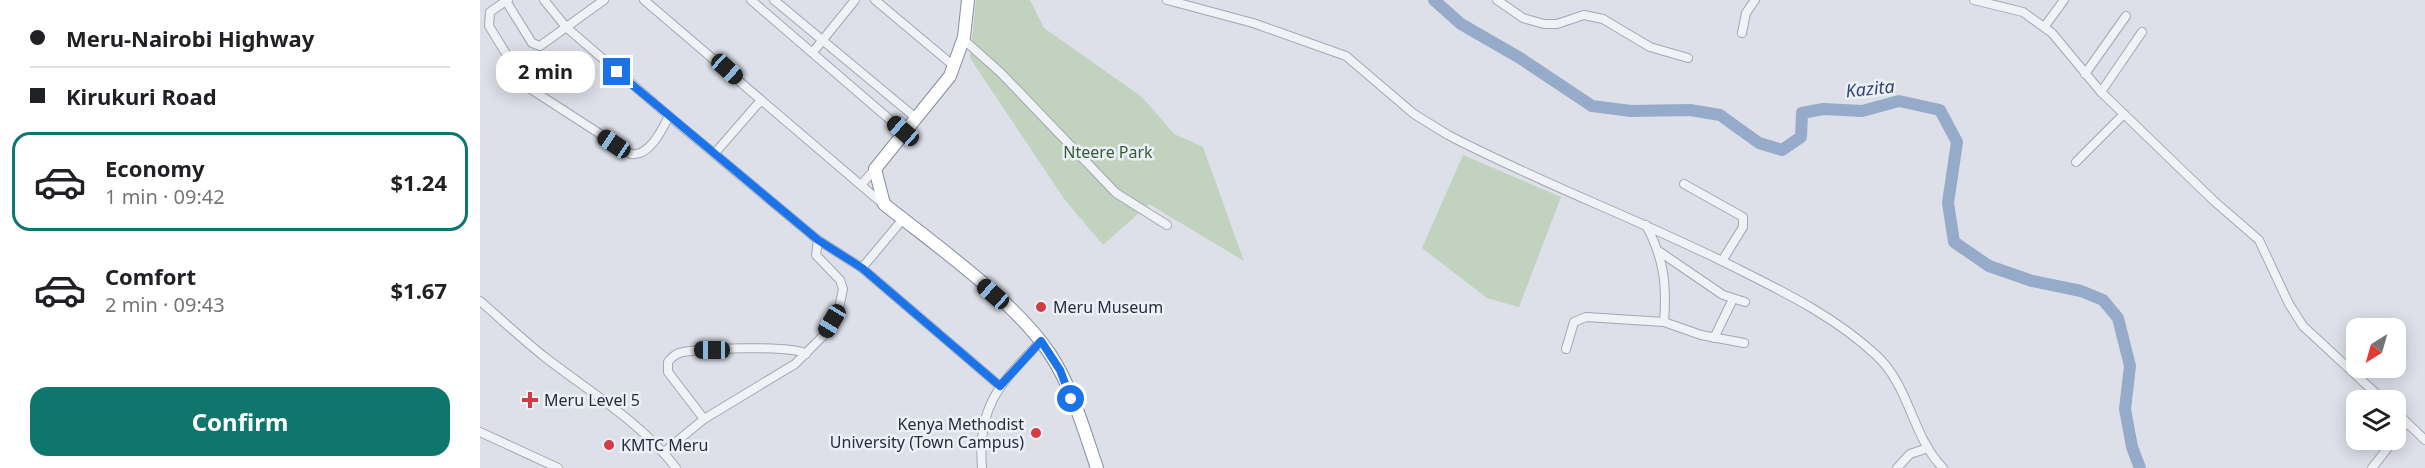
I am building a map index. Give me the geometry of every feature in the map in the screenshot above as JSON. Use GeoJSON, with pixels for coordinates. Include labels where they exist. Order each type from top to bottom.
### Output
{"type":"FeatureCollection","features":[{"type":"Feature","properties":{"kind":"highway"},"geometry":{"type":"LineString","coordinates":[[968,0],[964,40],[955,67],[875,169],[884,204],[1018,316],[1041,341],[1060,370],[1097,468]]}},
{"type":"Feature","properties":{"kind":"street"},"geometry":{"type":"LineString","coordinates":[[544,0],[566,27],[669,116],[818,240],[862,268],[1000,386]]}},
{"type":"Feature","properties":{"kind":"street"},"geometry":{"type":"LineString","coordinates":[[604,0],[540,46],[536,45],[507,1],[490,12],[489,26],[521,80],[536,93],[625,152],[636,155],[648,148],[669,116]]}},
{"type":"Feature","properties":{"kind":"street"},"geometry":{"type":"LineString","coordinates":[[644,0],[884,204]]}},
{"type":"Feature","properties":{"kind":"street"},"geometry":{"type":"LineString","coordinates":[[751,0],[903,131]]}},
{"type":"Feature","properties":{"kind":"street"},"geometry":{"type":"LineString","coordinates":[[774,0],[916,118]]}},
{"type":"Feature","properties":{"kind":"street"},"geometry":{"type":"LineString","coordinates":[[813,52],[855,0]]}},
{"type":"Feature","properties":{"kind":"street"},"geometry":{"type":"LineString","coordinates":[[875,0],[955,67]]}},
{"type":"Feature","properties":{"kind":"street"},"geometry":{"type":"LineString","coordinates":[[1167,0],[1253,23],[1346,56],[1414,114],[1448,135],[1646,225],[1812,306],[1878,357],[1901,388],[1928,448],[1943,468]]}},
{"type":"Feature","properties":{"kind":"street"},"geometry":{"type":"LineString","coordinates":[[1497,0],[1523,18],[1544,24],[1557,24],[1584,15],[1603,19],[1650,47],[1688,58]]}},
{"type":"Feature","properties":{"kind":"street"},"geometry":{"type":"LineString","coordinates":[[1742,33],[1746,13],[1755,0]]}},
{"type":"Feature","properties":{"kind":"street"},"geometry":{"type":"LineString","coordinates":[[1974,0],[2023,12],[2044,26],[2101,92],[2259,240],[2289,304],[2303,326],[2372,390]]}},
{"type":"Feature","properties":{"kind":"street"},"geometry":{"type":"LineString","coordinates":[[2044,26],[2064,0]]}},
{"type":"Feature","properties":{"kind":"street"},"geometry":{"type":"LineString","coordinates":[[2085,74],[2126,16]]}},
{"type":"Feature","properties":{"kind":"street"},"geometry":{"type":"LineString","coordinates":[[2101,92],[2142,32]]}},
{"type":"Feature","properties":{"kind":"street"},"geometry":{"type":"LineString","coordinates":[[964,40],[1002,73],[1116,193],[1167,225]]}},
{"type":"Feature","properties":{"kind":"street"},"geometry":{"type":"LineString","coordinates":[[715,153],[761,100]]}},
{"type":"Feature","properties":{"kind":"street"},"geometry":{"type":"LineString","coordinates":[[2076,162],[2124,114]]}},
{"type":"Feature","properties":{"kind":"street"},"geometry":{"type":"LineString","coordinates":[[861,185],[875,169]]}},
{"type":"Feature","properties":{"kind":"street"},"geometry":{"type":"LineString","coordinates":[[1684,184],[1743,217],[1743,227],[1722,261]]}},
{"type":"Feature","properties":{"kind":"street"},"geometry":{"type":"LineString","coordinates":[[862,268],[903,219]]}},
{"type":"Feature","properties":{"kind":"street"},"geometry":{"type":"LineString","coordinates":[[1646,225],[1660,252],[1665,303],[1664,322]]}},
{"type":"Feature","properties":{"kind":"street"},"geometry":{"type":"LineString","coordinates":[[664,452],[704,418],[772,379],[806,354],[824,335],[843,297],[840,280],[816,255],[818,240]]}},
{"type":"Feature","properties":{"kind":"street"},"geometry":{"type":"LineString","coordinates":[[1660,252],[1711,288],[1745,302]]}},
{"type":"Feature","properties":{"kind":"street"},"geometry":{"type":"LineString","coordinates":[[1714,338],[1733,299]]}},
{"type":"Feature","properties":{"kind":"street"},"geometry":{"type":"LineString","coordinates":[[480,300],[545,358],[664,452],[676,468]]}},
{"type":"Feature","properties":{"kind":"street"},"geometry":{"type":"LineString","coordinates":[[1566,349],[1574,322],[1586,316],[1664,322],[1714,338],[1744,343]]}},
{"type":"Feature","properties":{"kind":"street"},"geometry":{"type":"LineString","coordinates":[[982,468],[981,428],[1000,386],[1041,341]]}},
{"type":"Feature","properties":{"kind":"street"},"geometry":{"type":"LineString","coordinates":[[704,418],[668,372],[668,362],[675,354],[700,350],[760,349],[797,350],[806,354]]}},
{"type":"Feature","properties":{"kind":"street"},"geometry":{"type":"LineString","coordinates":[[2406,423],[2425,440]]}},
{"type":"Feature","properties":{"kind":"street"},"geometry":{"type":"LineString","coordinates":[[480,432],[558,468]]}},
{"type":"Feature","properties":{"kind":"street"},"geometry":{"type":"LineString","coordinates":[[1897,468],[1910,454],[1928,448]]}},
{"type":"Feature","properties":{"kind":"street"},"geometry":{"type":"LineString","coordinates":[[2372,468],[2386,450]]}},
{"type":"Feature","properties":{"kind":"green space","name":"Nteere Park"},"geometry":{"type":"Polygon","coordinates":[[[976,0],[1030,0],[1044,28],[1142,97],[1174,134],[1203,147],[1244,261],[1149,204],[1103,245],[1065,200],[970,58],[976,0]]]}},
{"type":"Feature","properties":{"kind":"green space"},"geometry":{"type":"Polygon","coordinates":[[[1463,155],[1561,197],[1519,307],[1487,298],[1422,248],[1463,155]]]}},
{"type":"Feature","properties":{"kind":"waterway","name":"Kazita"},"geometry":{"type":"LineString","coordinates":[[1434,0],[1461,24],[1520,58],[1592,106],[1631,111],[1690,110],[1720,115],[1759,143],[1782,150],[1801,137],[1802,113],[1823,109],[1862,111],[1899,101],[1940,110],[1957,142],[1948,203],[1954,242],[1989,266],[2032,281],[2081,291],[2103,300],[2118,318],[2130,366],[2125,409],[2132,447],[2140,468]]}},
{"type":"Feature","properties":{"kind":"place","name":"Meru Museum"},"geometry":{"type":"Point","coordinates":[1041,307]}},
{"type":"Feature","properties":{"kind":"place","name":"Meru Level 5"},"geometry":{"type":"Point","coordinates":[530,400]}},
{"type":"Feature","properties":{"kind":"place","name":"Kenya Methodist University (Town Campus)"},"geometry":{"type":"Point","coordinates":[1036,433]}},
{"type":"Feature","properties":{"kind":"place","name":"KMTC Meru"},"geometry":{"type":"Point","coordinates":[609,445]}},
{"type":"Feature","properties":{"kind":"route"},"geometry":{"type":"LineString","coordinates":[[617,72],[818,240],[862,268],[1000,386],[1041,341],[1060,370],[1071,399]]}}]}
